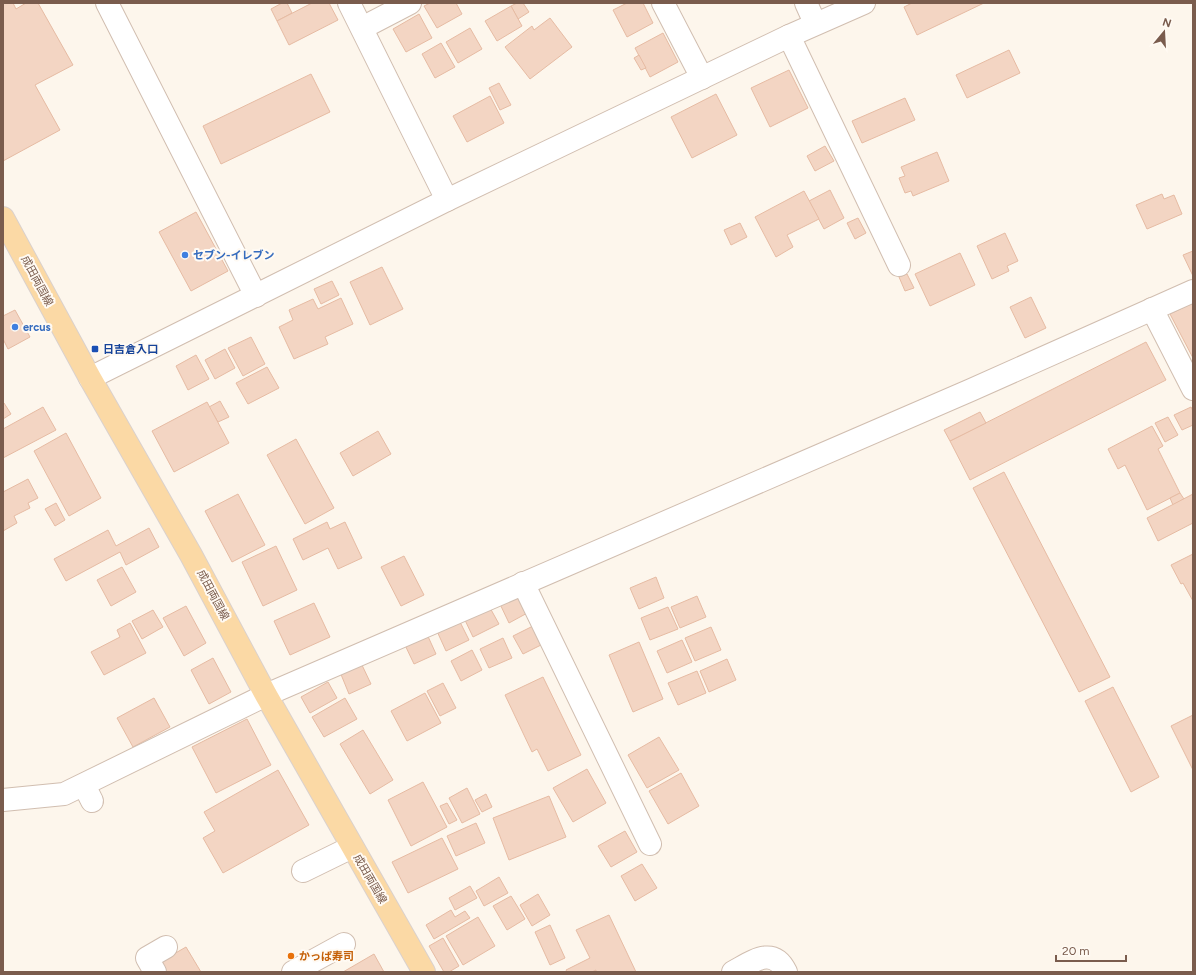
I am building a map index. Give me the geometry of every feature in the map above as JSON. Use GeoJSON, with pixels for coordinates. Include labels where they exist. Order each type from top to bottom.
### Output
{"type":"FeatureCollection","features":[{"type":"Feature","properties":{"kind":"main road","name":"成田両国線"},"geometry":{"type":"LineString","coordinates":[[3,218],[90,378],[191,555],[266,695],[424,972]]}},
{"type":"Feature","properties":{"kind":"street"},"geometry":{"type":"LineString","coordinates":[[107,3],[256,296]]}},
{"type":"Feature","properties":{"kind":"street"},"geometry":{"type":"LineString","coordinates":[[348,3],[362,28],[447,200]]}},
{"type":"Feature","properties":{"kind":"street"},"geometry":{"type":"LineString","coordinates":[[362,28],[410,3]]}},
{"type":"Feature","properties":{"kind":"street"},"geometry":{"type":"LineString","coordinates":[[663,3],[702,78]]}},
{"type":"Feature","properties":{"kind":"street"},"geometry":{"type":"LineString","coordinates":[[806,3],[816,23]]}},
{"type":"Feature","properties":{"kind":"street"},"geometry":{"type":"LineString","coordinates":[[90,378],[447,200],[816,23],[864,3]]}},
{"type":"Feature","properties":{"kind":"street"},"geometry":{"type":"LineString","coordinates":[[789,36],[899,265]]}},
{"type":"Feature","properties":{"kind":"street"},"geometry":{"type":"LineString","coordinates":[[3,800],[88,793],[266,695],[1193,291]]}},
{"type":"Feature","properties":{"kind":"street"},"geometry":{"type":"LineString","coordinates":[[1152,309],[1193,389]]}},
{"type":"Feature","properties":{"kind":"street"},"geometry":{"type":"LineString","coordinates":[[523,584],[650,844]]}},
{"type":"Feature","properties":{"kind":"street"},"geometry":{"type":"LineString","coordinates":[[303,871],[352,847]]}},
{"type":"Feature","properties":{"kind":"street"},"geometry":{"type":"LineString","coordinates":[[293,972],[344,944]]}},
{"type":"Feature","properties":{"kind":"street"},"geometry":{"type":"LineString","coordinates":[[155,972],[147,958],[166,948]]}},
{"type":"Feature","properties":{"kind":"street"},"geometry":{"type":"LineString","coordinates":[[733,972],[762,957],[775,958],[783,964],[786,972]]}},
{"type":"Feature","properties":{"kind":"building"},"geometry":{"type":"Polygon","coordinates":[[[3,3],[13,3],[16,9],[26,3],[38,3],[73,65],[35,85],[60,130],[3,161],[3,3]]]}},
{"type":"Feature","properties":{"kind":"building"},"geometry":{"type":"Polygon","coordinates":[[[282,3],[287,3],[292,13],[277,21],[271,9],[282,3]]]}},
{"type":"Feature","properties":{"kind":"building"},"geometry":{"type":"Polygon","coordinates":[[[312,3],[329,3],[338,20],[289,45],[277,21],[312,3]]]}},
{"type":"Feature","properties":{"kind":"building"},"geometry":{"type":"Polygon","coordinates":[[[430,3],[456,3],[462,14],[437,28],[424,6],[430,3]]]}},
{"type":"Feature","properties":{"kind":"building"},"geometry":{"type":"Polygon","coordinates":[[[517,3],[523,3],[529,12],[518,19],[511,6],[517,3]]]}},
{"type":"Feature","properties":{"kind":"building"},"geometry":{"type":"Polygon","coordinates":[[[627,3],[643,3],[653,23],[627,37],[613,10],[627,3]]]}},
{"type":"Feature","properties":{"kind":"building"},"geometry":{"type":"Polygon","coordinates":[[[912,3],[984,3],[917,35],[904,7],[912,3]]]}},
{"type":"Feature","properties":{"kind":"building"},"geometry":{"type":"Polygon","coordinates":[[[511,6],[522,26],[497,41],[485,21],[511,6]]]}},
{"type":"Feature","properties":{"kind":"building"},"geometry":{"type":"Polygon","coordinates":[[[419,14],[432,38],[406,52],[393,29],[419,14]]]}},
{"type":"Feature","properties":{"kind":"building"},"geometry":{"type":"Polygon","coordinates":[[[550,18],[572,47],[530,79],[505,47],[532,26],[534,30],[550,18]]]}},
{"type":"Feature","properties":{"kind":"building"},"geometry":{"type":"Polygon","coordinates":[[[470,28],[482,49],[458,63],[446,42],[470,28]]]}},
{"type":"Feature","properties":{"kind":"building"},"geometry":{"type":"Polygon","coordinates":[[[663,33],[678,62],[650,77],[635,48],[663,33]]]}},
{"type":"Feature","properties":{"kind":"building"},"geometry":{"type":"Polygon","coordinates":[[[441,43],[455,67],[435,78],[422,54],[441,43]]]}},
{"type":"Feature","properties":{"kind":"building"},"geometry":{"type":"Polygon","coordinates":[[[1009,50],[1020,73],[967,98],[956,75],[1009,50]]]}},
{"type":"Feature","properties":{"kind":"building"},"geometry":{"type":"Polygon","coordinates":[[[639,55],[646,68],[641,70],[634,58],[639,55]]]}},
{"type":"Feature","properties":{"kind":"building"},"geometry":{"type":"Polygon","coordinates":[[[789,70],[808,108],[770,127],[751,88],[789,70]]]}},
{"type":"Feature","properties":{"kind":"building"},"geometry":{"type":"Polygon","coordinates":[[[311,74],[330,112],[221,164],[203,126],[311,74]]]}},
{"type":"Feature","properties":{"kind":"building"},"geometry":{"type":"Polygon","coordinates":[[[499,83],[511,105],[500,110],[489,88],[499,83]]]}},
{"type":"Feature","properties":{"kind":"building"},"geometry":{"type":"Polygon","coordinates":[[[716,94],[737,135],[692,158],[671,117],[716,94]]]}},
{"type":"Feature","properties":{"kind":"building"},"geometry":{"type":"Polygon","coordinates":[[[490,96],[504,123],[467,142],[453,116],[490,96]]]}},
{"type":"Feature","properties":{"kind":"building"},"geometry":{"type":"Polygon","coordinates":[[[905,98],[915,120],[862,143],[852,121],[905,98]]]}},
{"type":"Feature","properties":{"kind":"building"},"geometry":{"type":"Polygon","coordinates":[[[825,146],[834,161],[815,171],[807,156],[825,146]]]}},
{"type":"Feature","properties":{"kind":"building"},"geometry":{"type":"Polygon","coordinates":[[[937,152],[949,181],[913,196],[911,191],[905,193],[899,178],[905,176],[901,167],[937,152]]]}},
{"type":"Feature","properties":{"kind":"building"},"geometry":{"type":"Polygon","coordinates":[[[830,190],[844,218],[824,229],[809,201],[830,190]]]}},
{"type":"Feature","properties":{"kind":"building"},"geometry":{"type":"Polygon","coordinates":[[[804,191],[819,219],[787,235],[793,247],[776,257],[755,217],[804,191]]]}},
{"type":"Feature","properties":{"kind":"building"},"geometry":{"type":"Polygon","coordinates":[[[1162,194],[1164,199],[1174,195],[1182,214],[1147,229],[1136,205],[1162,194]]]}},
{"type":"Feature","properties":{"kind":"building"},"geometry":{"type":"Polygon","coordinates":[[[196,212],[228,271],[191,291],[159,232],[196,212]]]}},
{"type":"Feature","properties":{"kind":"building"},"geometry":{"type":"Polygon","coordinates":[[[858,218],[866,233],[855,239],[847,223],[858,218]]]}},
{"type":"Feature","properties":{"kind":"building"},"geometry":{"type":"Polygon","coordinates":[[[740,223],[747,237],[731,245],[724,230],[740,223]]]}},
{"type":"Feature","properties":{"kind":"building"},"geometry":{"type":"Polygon","coordinates":[[[1005,233],[1018,261],[1007,266],[1009,271],[992,279],[977,246],[1005,233]]]}},
{"type":"Feature","properties":{"kind":"building"},"geometry":{"type":"Polygon","coordinates":[[[1193,251],[1193,276],[1183,255],[1193,251]]]}},
{"type":"Feature","properties":{"kind":"building"},"geometry":{"type":"Polygon","coordinates":[[[960,253],[975,285],[930,306],[915,274],[960,253]]]}},
{"type":"Feature","properties":{"kind":"building"},"geometry":{"type":"Polygon","coordinates":[[[382,267],[403,309],[370,325],[350,282],[382,267]]]}},
{"type":"Feature","properties":{"kind":"building"},"geometry":{"type":"Polygon","coordinates":[[[907,274],[914,288],[905,291],[899,277],[907,274]]]}},
{"type":"Feature","properties":{"kind":"building"},"geometry":{"type":"Polygon","coordinates":[[[332,281],[339,295],[321,304],[314,289],[332,281]]]}},
{"type":"Feature","properties":{"kind":"building"},"geometry":{"type":"Polygon","coordinates":[[[1031,297],[1046,328],[1025,338],[1010,307],[1031,297]]]}},
{"type":"Feature","properties":{"kind":"building"},"geometry":{"type":"Polygon","coordinates":[[[341,298],[353,324],[325,337],[328,344],[294,359],[279,327],[293,320],[289,310],[313,299],[318,309],[341,298]]]}},
{"type":"Feature","properties":{"kind":"building"},"geometry":{"type":"Polygon","coordinates":[[[1193,303],[1193,358],[1170,314],[1193,303]]]}},
{"type":"Feature","properties":{"kind":"building"},"geometry":{"type":"Polygon","coordinates":[[[15,310],[30,337],[8,349],[3,339],[3,316],[15,310]]]}},
{"type":"Feature","properties":{"kind":"building"},"geometry":{"type":"Polygon","coordinates":[[[251,337],[265,364],[243,376],[228,348],[251,337]]]}},
{"type":"Feature","properties":{"kind":"building"},"geometry":{"type":"Polygon","coordinates":[[[1146,342],[1166,380],[970,480],[950,441],[1146,342]]]}},
{"type":"Feature","properties":{"kind":"building"},"geometry":{"type":"Polygon","coordinates":[[[225,349],[235,368],[215,379],[205,360],[225,349]]]}},
{"type":"Feature","properties":{"kind":"building"},"geometry":{"type":"Polygon","coordinates":[[[196,355],[209,379],[188,390],[176,366],[196,355]]]}},
{"type":"Feature","properties":{"kind":"building"},"geometry":{"type":"Polygon","coordinates":[[[267,367],[279,388],[248,404],[236,383],[267,367]]]}},
{"type":"Feature","properties":{"kind":"building"},"geometry":{"type":"Polygon","coordinates":[[[220,401],[229,417],[218,422],[209,407],[220,401]]]}},
{"type":"Feature","properties":{"kind":"building"},"geometry":{"type":"Polygon","coordinates":[[[207,402],[229,443],[174,472],[152,431],[207,402]]]}},
{"type":"Feature","properties":{"kind":"building"},"geometry":{"type":"Polygon","coordinates":[[[3,403],[11,414],[3,419],[3,403]]]}},
{"type":"Feature","properties":{"kind":"building"},"geometry":{"type":"Polygon","coordinates":[[[43,407],[56,430],[3,458],[3,429],[43,407]]]}},
{"type":"Feature","properties":{"kind":"building"},"geometry":{"type":"Polygon","coordinates":[[[1191,407],[1193,411],[1193,425],[1182,430],[1174,415],[1191,407]]]}},
{"type":"Feature","properties":{"kind":"building"},"geometry":{"type":"Polygon","coordinates":[[[980,412],[986,423],[950,441],[944,430],[980,412]]]}},
{"type":"Feature","properties":{"kind":"building"},"geometry":{"type":"Polygon","coordinates":[[[1168,417],[1178,435],[1165,442],[1155,423],[1168,417]]]}},
{"type":"Feature","properties":{"kind":"building"},"geometry":{"type":"Polygon","coordinates":[[[1152,426],[1163,446],[1158,449],[1180,493],[1147,510],[1125,465],[1118,469],[1108,449],[1152,426]]]}},
{"type":"Feature","properties":{"kind":"building"},"geometry":{"type":"Polygon","coordinates":[[[378,431],[391,454],[353,476],[340,453],[378,431]]]}},
{"type":"Feature","properties":{"kind":"building"},"geometry":{"type":"Polygon","coordinates":[[[66,433],[101,498],[69,516],[34,451],[66,433]]]}},
{"type":"Feature","properties":{"kind":"building"},"geometry":{"type":"Polygon","coordinates":[[[296,439],[334,508],[305,524],[267,455],[296,439]]]}},
{"type":"Feature","properties":{"kind":"building"},"geometry":{"type":"Polygon","coordinates":[[[1004,472],[1110,677],[1079,692],[973,488],[1004,472]]]}},
{"type":"Feature","properties":{"kind":"building"},"geometry":{"type":"Polygon","coordinates":[[[28,479],[38,498],[28,503],[30,508],[14,516],[17,523],[3,531],[3,492],[28,479]]]}},
{"type":"Feature","properties":{"kind":"building"},"geometry":{"type":"Polygon","coordinates":[[[1180,493],[1184,499],[1173,505],[1170,498],[1180,493]]]}},
{"type":"Feature","properties":{"kind":"building"},"geometry":{"type":"Polygon","coordinates":[[[238,494],[265,545],[232,562],[205,511],[238,494]]]}},
{"type":"Feature","properties":{"kind":"building"},"geometry":{"type":"Polygon","coordinates":[[[1193,494],[1193,523],[1158,541],[1147,518],[1193,494]]]}},
{"type":"Feature","properties":{"kind":"building"},"geometry":{"type":"Polygon","coordinates":[[[56,503],[65,520],[55,526],[45,509],[56,503]]]}},
{"type":"Feature","properties":{"kind":"building"},"geometry":{"type":"Polygon","coordinates":[[[327,522],[330,529],[345,522],[362,558],[338,569],[328,548],[303,560],[293,539],[327,522]]]}},
{"type":"Feature","properties":{"kind":"building"},"geometry":{"type":"Polygon","coordinates":[[[149,528],[159,547],[126,565],[120,552],[66,581],[54,559],[108,530],[116,546],[149,528]]]}},
{"type":"Feature","properties":{"kind":"building"},"geometry":{"type":"Polygon","coordinates":[[[276,546],[297,590],[263,606],[242,562],[276,546]]]}},
{"type":"Feature","properties":{"kind":"building"},"geometry":{"type":"Polygon","coordinates":[[[1193,554],[1193,601],[1183,583],[1181,584],[1171,565],[1193,554]]]}},
{"type":"Feature","properties":{"kind":"building"},"geometry":{"type":"Polygon","coordinates":[[[404,556],[424,595],[401,606],[381,567],[404,556]]]}},
{"type":"Feature","properties":{"kind":"building"},"geometry":{"type":"Polygon","coordinates":[[[122,567],[136,592],[111,606],[97,580],[122,567]]]}},
{"type":"Feature","properties":{"kind":"building"},"geometry":{"type":"Polygon","coordinates":[[[656,577],[664,598],[639,609],[630,588],[656,577]]]}},
{"type":"Feature","properties":{"kind":"building"},"geometry":{"type":"Polygon","coordinates":[[[522,592],[531,611],[509,623],[499,602],[522,592]]]}},
{"type":"Feature","properties":{"kind":"building"},"geometry":{"type":"Polygon","coordinates":[[[697,596],[706,617],[680,628],[671,607],[697,596]]]}},
{"type":"Feature","properties":{"kind":"building"},"geometry":{"type":"Polygon","coordinates":[[[314,603],[330,637],[290,655],[274,621],[314,603]]]}},
{"type":"Feature","properties":{"kind":"building"},"geometry":{"type":"Polygon","coordinates":[[[186,606],[206,643],[184,656],[163,618],[186,606]]]}},
{"type":"Feature","properties":{"kind":"building"},"geometry":{"type":"Polygon","coordinates":[[[489,606],[499,624],[473,637],[464,618],[489,606]]]}},
{"type":"Feature","properties":{"kind":"building"},"geometry":{"type":"Polygon","coordinates":[[[668,607],[678,629],[650,640],[641,618],[668,607]]]}},
{"type":"Feature","properties":{"kind":"building"},"geometry":{"type":"Polygon","coordinates":[[[153,610],[163,627],[142,639],[132,621],[153,610]]]}},
{"type":"Feature","properties":{"kind":"building"},"geometry":{"type":"Polygon","coordinates":[[[458,618],[469,640],[446,651],[436,629],[458,618]]]}},
{"type":"Feature","properties":{"kind":"building"},"geometry":{"type":"Polygon","coordinates":[[[130,623],[146,653],[104,675],[91,652],[120,637],[117,630],[130,623]]]}},
{"type":"Feature","properties":{"kind":"building"},"geometry":{"type":"Polygon","coordinates":[[[535,625],[545,643],[523,654],[513,636],[535,625]]]}},
{"type":"Feature","properties":{"kind":"building"},"geometry":{"type":"Polygon","coordinates":[[[711,627],[721,650],[695,661],[685,638],[711,627]]]}},
{"type":"Feature","properties":{"kind":"building"},"geometry":{"type":"Polygon","coordinates":[[[426,632],[436,654],[414,664],[404,643],[426,632]]]}},
{"type":"Feature","properties":{"kind":"building"},"geometry":{"type":"Polygon","coordinates":[[[503,638],[512,658],[489,668],[480,649],[503,638]]]}},
{"type":"Feature","properties":{"kind":"building"},"geometry":{"type":"Polygon","coordinates":[[[682,640],[692,662],[667,673],[657,651],[682,640]]]}},
{"type":"Feature","properties":{"kind":"building"},"geometry":{"type":"Polygon","coordinates":[[[639,642],[663,699],[633,712],[609,655],[639,642]]]}},
{"type":"Feature","properties":{"kind":"building"},"geometry":{"type":"Polygon","coordinates":[[[472,650],[482,670],[461,681],[451,661],[472,650]]]}},
{"type":"Feature","properties":{"kind":"building"},"geometry":{"type":"Polygon","coordinates":[[[213,658],[231,692],[209,704],[191,670],[213,658]]]}},
{"type":"Feature","properties":{"kind":"building"},"geometry":{"type":"Polygon","coordinates":[[[727,659],[736,680],[709,692],[700,671],[727,659]]]}},
{"type":"Feature","properties":{"kind":"building"},"geometry":{"type":"Polygon","coordinates":[[[361,663],[371,684],[349,694],[340,672],[361,663]]]}},
{"type":"Feature","properties":{"kind":"building"},"geometry":{"type":"Polygon","coordinates":[[[697,671],[706,693],[678,705],[668,683],[697,671]]]}},
{"type":"Feature","properties":{"kind":"building"},"geometry":{"type":"Polygon","coordinates":[[[543,677],[581,755],[548,771],[537,749],[532,752],[505,695],[543,677]]]}},
{"type":"Feature","properties":{"kind":"building"},"geometry":{"type":"Polygon","coordinates":[[[328,682],[337,698],[310,713],[301,697],[328,682]]]}},
{"type":"Feature","properties":{"kind":"building"},"geometry":{"type":"Polygon","coordinates":[[[443,683],[456,708],[440,716],[427,691],[443,683]]]}},
{"type":"Feature","properties":{"kind":"building"},"geometry":{"type":"Polygon","coordinates":[[[1113,687],[1159,777],[1131,792],[1085,701],[1113,687]]]}},
{"type":"Feature","properties":{"kind":"building"},"geometry":{"type":"Polygon","coordinates":[[[425,693],[441,723],[407,741],[391,711],[425,693]]]}},
{"type":"Feature","properties":{"kind":"building"},"geometry":{"type":"Polygon","coordinates":[[[154,698],[170,727],[133,747],[117,718],[154,698]]]}},
{"type":"Feature","properties":{"kind":"building"},"geometry":{"type":"Polygon","coordinates":[[[345,698],[357,719],[324,737],[312,717],[345,698]]]}},
{"type":"Feature","properties":{"kind":"building"},"geometry":{"type":"Polygon","coordinates":[[[1193,715],[1193,770],[1171,726],[1193,715]]]}},
{"type":"Feature","properties":{"kind":"building"},"geometry":{"type":"Polygon","coordinates":[[[247,719],[271,765],[216,793],[192,747],[247,719]]]}},
{"type":"Feature","properties":{"kind":"building"},"geometry":{"type":"Polygon","coordinates":[[[363,730],[393,780],[370,794],[340,744],[363,730]]]}},
{"type":"Feature","properties":{"kind":"building"},"geometry":{"type":"Polygon","coordinates":[[[659,737],[679,770],[647,788],[628,755],[659,737]]]}},
{"type":"Feature","properties":{"kind":"building"},"geometry":{"type":"Polygon","coordinates":[[[587,769],[606,803],[573,822],[553,788],[587,769]]]}},
{"type":"Feature","properties":{"kind":"building"},"geometry":{"type":"Polygon","coordinates":[[[278,770],[309,825],[223,873],[203,838],[215,831],[204,812],[278,770]]]}},
{"type":"Feature","properties":{"kind":"building"},"geometry":{"type":"Polygon","coordinates":[[[681,773],[699,806],[668,824],[649,791],[681,773]]]}},
{"type":"Feature","properties":{"kind":"building"},"geometry":{"type":"Polygon","coordinates":[[[423,782],[447,827],[411,846],[388,800],[423,782]]]}},
{"type":"Feature","properties":{"kind":"building"},"geometry":{"type":"Polygon","coordinates":[[[467,788],[480,814],[462,823],[449,798],[467,788]]]}},
{"type":"Feature","properties":{"kind":"building"},"geometry":{"type":"Polygon","coordinates":[[[486,794],[492,807],[482,812],[475,800],[486,794]]]}},
{"type":"Feature","properties":{"kind":"building"},"geometry":{"type":"Polygon","coordinates":[[[549,796],[566,837],[509,860],[493,818],[549,796]]]}},
{"type":"Feature","properties":{"kind":"building"},"geometry":{"type":"Polygon","coordinates":[[[447,803],[457,820],[449,824],[440,806],[447,803]]]}},
{"type":"Feature","properties":{"kind":"building"},"geometry":{"type":"Polygon","coordinates":[[[476,823],[485,843],[456,856],[447,836],[476,823]]]}},
{"type":"Feature","properties":{"kind":"building"},"geometry":{"type":"Polygon","coordinates":[[[625,831],[637,852],[611,867],[598,846],[625,831]]]}},
{"type":"Feature","properties":{"kind":"building"},"geometry":{"type":"Polygon","coordinates":[[[442,838],[458,869],[408,893],[392,862],[442,838]]]}},
{"type":"Feature","properties":{"kind":"building"},"geometry":{"type":"Polygon","coordinates":[[[642,864],[657,888],[635,901],[621,876],[642,864]]]}},
{"type":"Feature","properties":{"kind":"building"},"geometry":{"type":"Polygon","coordinates":[[[499,877],[508,893],[484,906],[476,891],[499,877]]]}},
{"type":"Feature","properties":{"kind":"building"},"geometry":{"type":"Polygon","coordinates":[[[470,886],[477,898],[455,910],[449,898],[470,886]]]}},
{"type":"Feature","properties":{"kind":"building"},"geometry":{"type":"Polygon","coordinates":[[[538,894],[550,915],[532,926],[520,905],[538,894]]]}},
{"type":"Feature","properties":{"kind":"building"},"geometry":{"type":"Polygon","coordinates":[[[511,896],[525,919],[507,930],[493,906],[511,896]]]}},
{"type":"Feature","properties":{"kind":"building"},"geometry":{"type":"Polygon","coordinates":[[[451,910],[455,917],[465,911],[470,918],[434,939],[426,925],[451,910]]]}},
{"type":"Feature","properties":{"kind":"building"},"geometry":{"type":"Polygon","coordinates":[[[609,915],[636,972],[596,972],[596,970],[592,972],[567,972],[566,970],[590,958],[576,930],[609,915]]]}},
{"type":"Feature","properties":{"kind":"building"},"geometry":{"type":"Polygon","coordinates":[[[478,917],[495,946],[463,965],[446,936],[478,917]]]}},
{"type":"Feature","properties":{"kind":"building"},"geometry":{"type":"Polygon","coordinates":[[[550,925],[565,958],[550,965],[535,932],[550,925]]]}},
{"type":"Feature","properties":{"kind":"building"},"geometry":{"type":"Polygon","coordinates":[[[443,938],[459,966],[449,972],[444,972],[429,946],[443,938]]]}},
{"type":"Feature","properties":{"kind":"building"},"geometry":{"type":"Polygon","coordinates":[[[186,947],[201,972],[166,972],[160,962],[186,947]]]}},
{"type":"Feature","properties":{"kind":"building"},"geometry":{"type":"Polygon","coordinates":[[[374,954],[384,972],[343,972],[374,954]]]}},
{"type":"Feature","properties":{"kind":"place","name":"セブン-イレブン"},"geometry":{"type":"Point","coordinates":[185,255]}},
{"type":"Feature","properties":{"kind":"place","name":"ercus"},"geometry":{"type":"Point","coordinates":[15,327]}},
{"type":"Feature","properties":{"kind":"place","name":"日吉倉入口"},"geometry":{"type":"Point","coordinates":[95,349]}},
{"type":"Feature","properties":{"kind":"place","name":"かっぱ寿司"},"geometry":{"type":"Point","coordinates":[291,956]}}]}
